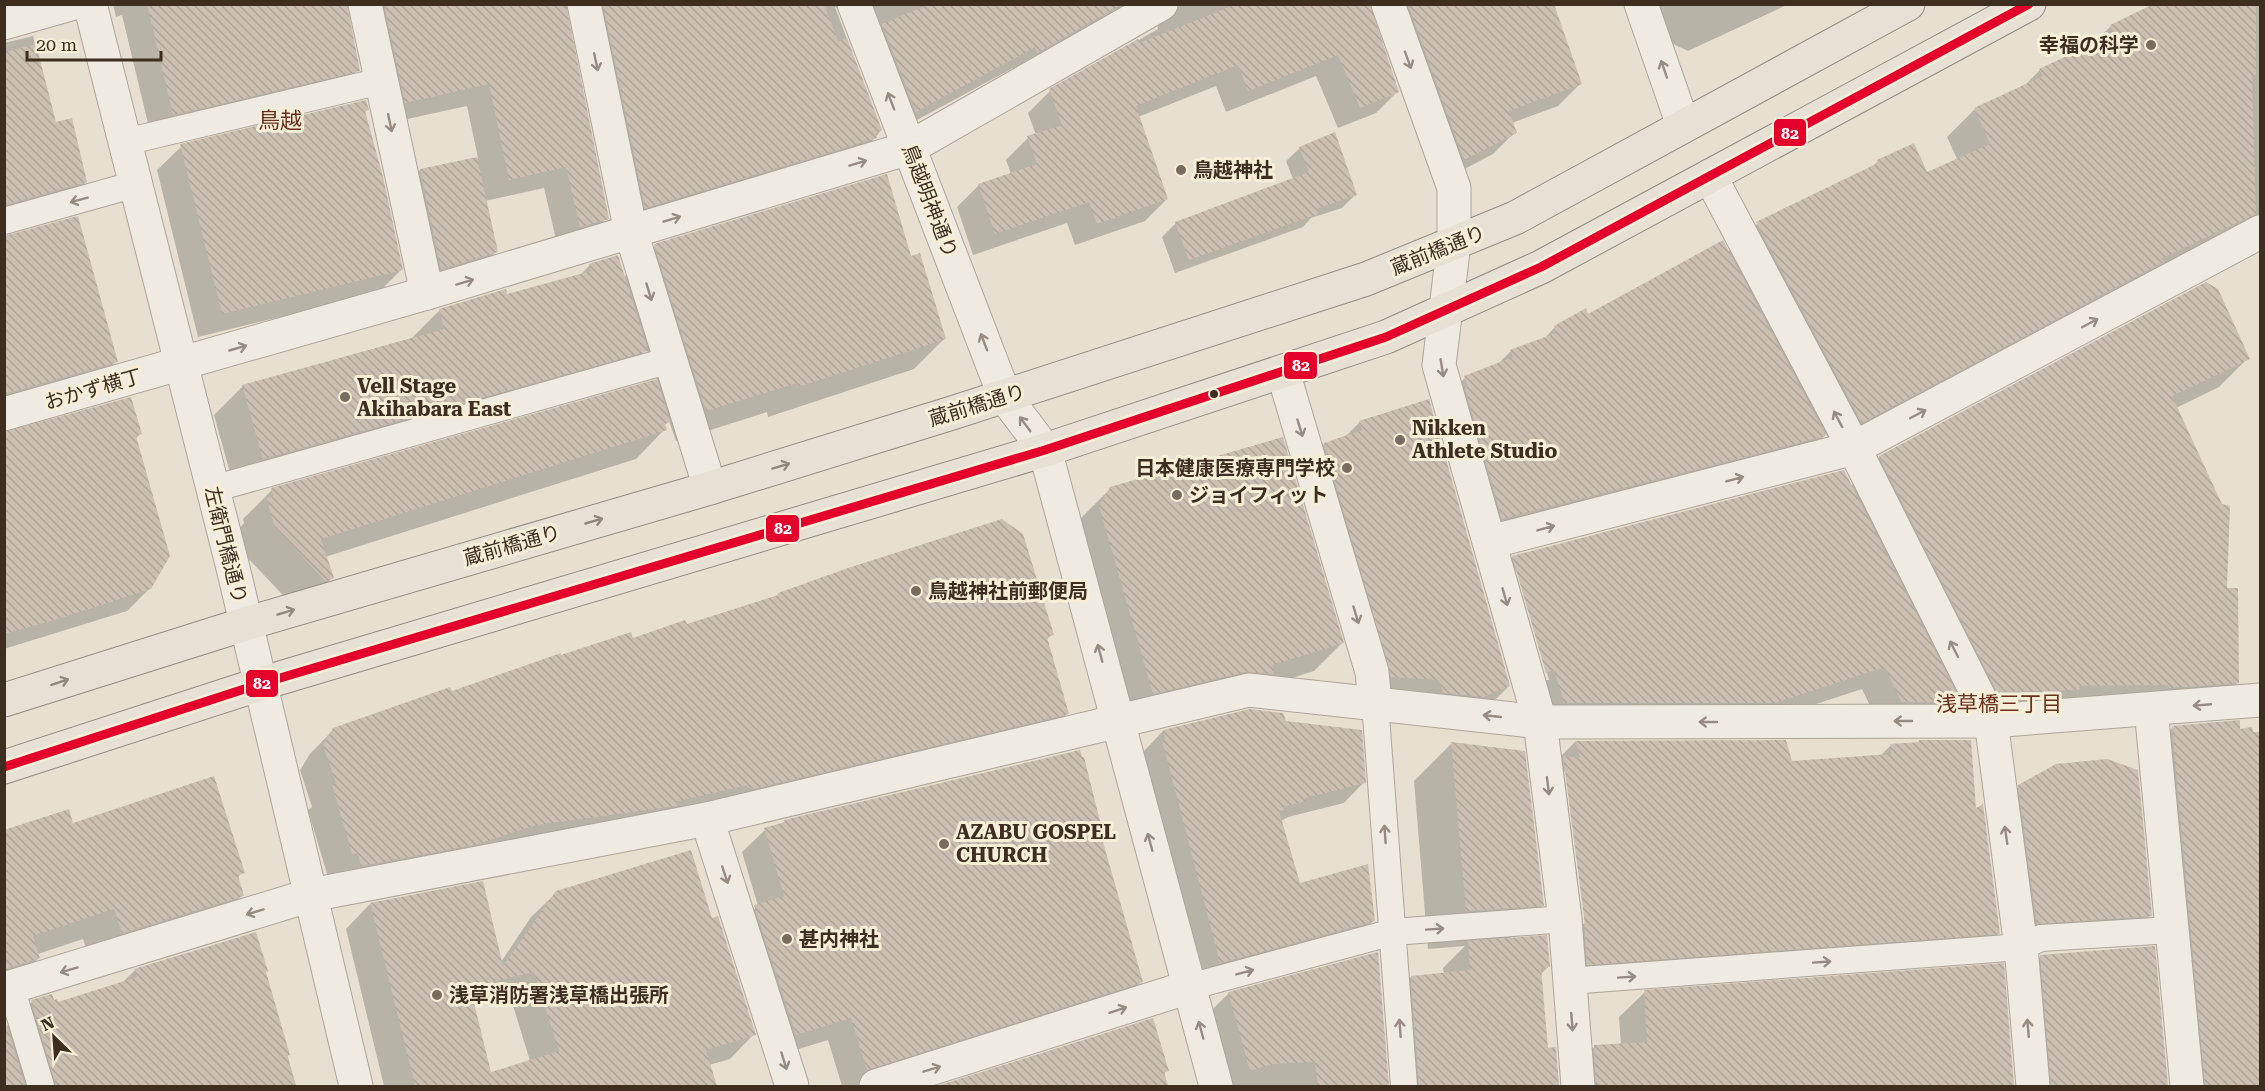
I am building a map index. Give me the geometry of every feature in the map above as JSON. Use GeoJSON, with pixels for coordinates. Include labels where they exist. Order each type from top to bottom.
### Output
{"type":"FeatureCollection","features":[{"type":"Feature","properties":{"kind":"main road","name":"蔵前橋通り"},"geometry":{"type":"LineString","coordinates":[[4,700],[245,624],[710,488],[1005,397],[1366,279],[1515,218],[1908,4]]}},
{"type":"Feature","properties":{"kind":"main road"},"geometry":{"type":"LineString","coordinates":[[4,767],[260,684],[1045,450],[1386,337],[1541,267],[2029,4]]}},
{"type":"Feature","properties":{"kind":"street"},"geometry":{"type":"LineString","coordinates":[[4,24],[71,4]]}},
{"type":"Feature","properties":{"kind":"street","name":"左衛門橋通り"},"geometry":{"type":"LineString","coordinates":[[90,4],[213,489],[356,1086]]}},
{"type":"Feature","properties":{"kind":"street"},"geometry":{"type":"LineString","coordinates":[[364,4],[427,293]]}},
{"type":"Feature","properties":{"kind":"street"},"geometry":{"type":"LineString","coordinates":[[584,4],[631,232],[710,488]]}},
{"type":"Feature","properties":{"kind":"street","name":"鳥越明神通り"},"geometry":{"type":"LineString","coordinates":[[854,4],[1005,397],[1045,450]]}},
{"type":"Feature","properties":{"kind":"street"},"geometry":{"type":"LineString","coordinates":[[1388,4],[1454,188],[1454,243],[1440,365],[1540,722],[1565,919],[1578,1086]]}},
{"type":"Feature","properties":{"kind":"street"},"geometry":{"type":"LineString","coordinates":[[1641,4],[1683,125]]}},
{"type":"Feature","properties":{"kind":"street","name":"おかず横丁"},"geometry":{"type":"LineString","coordinates":[[4,414],[427,293],[909,148],[1154,7]]}},
{"type":"Feature","properties":{"kind":"street"},"geometry":{"type":"LineString","coordinates":[[1710,177],[1854,448],[1990,722],[2021,947],[2033,1086]]}},
{"type":"Feature","properties":{"kind":"street"},"geometry":{"type":"LineString","coordinates":[[1490,542],[1854,448],[2260,232]]}},
{"type":"Feature","properties":{"kind":"street"},"geometry":{"type":"LineString","coordinates":[[1283,372],[1372,672],[1375,703]]}},
{"type":"Feature","properties":{"kind":"street"},"geometry":{"type":"LineString","coordinates":[[1045,450],[1216,1086]]}},
{"type":"Feature","properties":{"kind":"street"},"geometry":{"type":"LineString","coordinates":[[8,988],[311,895],[707,819],[1119,723],[1250,690],[1540,722],[1990,722],[2260,700]]}},
{"type":"Feature","properties":{"kind":"street"},"geometry":{"type":"LineString","coordinates":[[2151,709],[2187,1086]]}},
{"type":"Feature","properties":{"kind":"street"},"geometry":{"type":"LineString","coordinates":[[707,819],[792,1086]]}},
{"type":"Feature","properties":{"kind":"street"},"geometry":{"type":"LineString","coordinates":[[876,1086],[1189,987]]}},
{"type":"Feature","properties":{"kind":"lane"},"geometry":{"type":"LineString","coordinates":[[125,142],[381,81]]}},
{"type":"Feature","properties":{"kind":"lane"},"geometry":{"type":"LineString","coordinates":[[4,221],[136,184]]}},
{"type":"Feature","properties":{"kind":"lane"},"geometry":{"type":"LineString","coordinates":[[213,489],[670,360]]}},
{"type":"Feature","properties":{"kind":"lane"},"geometry":{"type":"LineString","coordinates":[[1375,703],[1404,1086]]}},
{"type":"Feature","properties":{"kind":"lane"},"geometry":{"type":"LineString","coordinates":[[1189,987],[1393,932],[1565,919]]}},
{"type":"Feature","properties":{"kind":"lane"},"geometry":{"type":"LineString","coordinates":[[1569,981],[2021,947],[2041,938],[2172,930]]}},
{"type":"Feature","properties":{"kind":"lane"},"geometry":{"type":"LineString","coordinates":[[8,988],[41,1086]]}},
{"type":"Feature","properties":{"kind":"building"},"geometry":{"type":"Polygon","coordinates":[[[147,4],[347,4],[360,71],[173,115],[147,4]]]}},
{"type":"Feature","properties":{"kind":"building"},"geometry":{"type":"Polygon","coordinates":[[[384,4],[566,4],[609,219],[580,227],[566,167],[509,180],[489,84],[405,103],[384,4]]]}},
{"type":"Feature","properties":{"kind":"building"},"geometry":{"type":"Polygon","coordinates":[[[603,4],[824,4],[838,41],[847,38],[882,130],[875,134],[877,138],[645,208],[603,4]]]}},
{"type":"Feature","properties":{"kind":"building"},"geometry":{"type":"Polygon","coordinates":[[[930,4],[1122,4],[1037,53],[1035,47],[916,112],[882,24],[930,4]]]}},
{"type":"Feature","properties":{"kind":"building"},"geometry":{"type":"Polygon","coordinates":[[[1237,4],[1370,4],[1399,92],[1360,108],[1338,55],[1248,91],[1238,65],[1136,106],[1168,199],[1097,224],[1089,202],[995,234],[978,184],[1037,164],[1027,136],[1062,125],[1049,89],[1138,39],[1139,43],[1237,4]]]}},
{"type":"Feature","properties":{"kind":"building"},"geometry":{"type":"Polygon","coordinates":[[[1408,4],[1554,4],[1582,84],[1509,111],[1517,133],[1464,160],[1408,4]]]}},
{"type":"Feature","properties":{"kind":"building"},"geometry":{"type":"Polygon","coordinates":[[[2154,4],[2256,4],[2256,75],[2252,75],[2256,214],[2160,259],[2165,261],[1862,423],[1756,222],[1914,143],[1927,172],[1990,144],[1974,108],[2043,76],[2039,69],[2114,34],[2110,25],[2154,4]]]}},
{"type":"Feature","properties":{"kind":"building"},"geometry":{"type":"Polygon","coordinates":[[[36,44],[56,122],[72,118],[87,182],[4,205],[4,52],[36,44]]]}},
{"type":"Feature","properties":{"kind":"building"},"geometry":{"type":"Polygon","coordinates":[[[366,100],[369,110],[365,111],[383,177],[403,270],[222,314],[180,144],[366,100]]]}},
{"type":"Feature","properties":{"kind":"building"},"geometry":{"type":"Polygon","coordinates":[[[1335,132],[1357,195],[1316,209],[1318,214],[1189,260],[1175,222],[1309,172],[1299,147],[1335,132]]]}},
{"type":"Feature","properties":{"kind":"building"},"geometry":{"type":"Polygon","coordinates":[[[477,157],[498,252],[441,269],[420,169],[477,157]]]}},
{"type":"Feature","properties":{"kind":"building"},"geometry":{"type":"Polygon","coordinates":[[[887,174],[911,256],[920,253],[946,339],[798,387],[797,383],[706,411],[654,244],[887,174]]]}},
{"type":"Feature","properties":{"kind":"building"},"geometry":{"type":"Polygon","coordinates":[[[78,216],[118,362],[4,394],[4,236],[78,216]]]}},
{"type":"Feature","properties":{"kind":"building"},"geometry":{"type":"Polygon","coordinates":[[[1723,240],[1826,436],[1502,519],[1465,388],[1468,387],[1464,376],[1513,357],[1510,350],[1556,333],[1554,326],[1586,308],[1588,314],[1723,240]]]}},
{"type":"Feature","properties":{"kind":"building"},"geometry":{"type":"Polygon","coordinates":[[[618,255],[648,351],[263,459],[242,385],[444,329],[439,309],[506,289],[507,294],[591,271],[589,264],[618,255]]]}},
{"type":"Feature","properties":{"kind":"building"},"geometry":{"type":"Polygon","coordinates":[[[2206,282],[2218,289],[2250,359],[2172,396],[2222,504],[2230,506],[2227,588],[2238,588],[2239,683],[2169,688],[2168,685],[2079,686],[2079,690],[1997,692],[1879,456],[2206,282]]]}},
{"type":"Feature","properties":{"kind":"building"},"geometry":{"type":"Polygon","coordinates":[[[657,379],[670,422],[665,424],[667,430],[321,539],[334,578],[325,581],[274,526],[267,498],[273,496],[271,488],[657,379]]]}},
{"type":"Feature","properties":{"kind":"building"},"geometry":{"type":"Polygon","coordinates":[[[131,397],[142,434],[136,436],[170,556],[151,589],[4,634],[4,432],[131,397]]]}},
{"type":"Feature","properties":{"kind":"building"},"geometry":{"type":"Polygon","coordinates":[[[1429,399],[1510,686],[1483,697],[1443,693],[1439,680],[1391,677],[1324,443],[1362,430],[1359,421],[1429,399]]]}},
{"type":"Feature","properties":{"kind":"building"},"geometry":{"type":"Polygon","coordinates":[[[1283,437],[1344,643],[1272,665],[1274,674],[1245,672],[1153,694],[1099,506],[1110,487],[1283,437]]]}},
{"type":"Feature","properties":{"kind":"building"},"geometry":{"type":"Polygon","coordinates":[[[1844,470],[1961,702],[1901,702],[1885,667],[1775,703],[1564,703],[1554,670],[1546,673],[1512,556],[1844,470]]]}},
{"type":"Feature","properties":{"kind":"building"},"geometry":{"type":"Polygon","coordinates":[[[1002,519],[1023,534],[1054,635],[1047,637],[1069,714],[753,789],[748,788],[747,785],[675,802],[677,806],[536,825],[478,844],[361,866],[358,853],[352,854],[332,785],[336,783],[323,745],[333,728],[450,687],[452,691],[561,653],[561,655],[631,632],[633,638],[685,620],[687,624],[778,595],[778,593],[848,568],[1002,519]]]}},
{"type":"Feature","properties":{"kind":"building"},"geometry":{"type":"Polygon","coordinates":[[[1250,709],[1283,713],[1286,721],[1362,730],[1366,783],[1305,798],[1306,801],[1283,807],[1284,810],[1279,811],[1300,883],[1368,864],[1375,921],[1220,963],[1162,740],[1165,740],[1163,730],[1250,709]]]}},
{"type":"Feature","properties":{"kind":"building"},"geometry":{"type":"Polygon","coordinates":[[[2240,720],[2240,729],[2252,727],[2253,732],[2260,732],[2260,1086],[2205,1086],[2172,726],[2240,720]]]}},
{"type":"Feature","properties":{"kind":"building"},"geometry":{"type":"Polygon","coordinates":[[[1786,740],[1792,761],[1891,754],[1890,744],[1920,742],[1919,740],[1971,740],[1976,808],[1983,804],[2000,934],[1587,965],[1584,917],[1563,756],[1580,758],[1575,741],[1786,740]]]}},
{"type":"Feature","properties":{"kind":"building"},"geometry":{"type":"Polygon","coordinates":[[[1451,742],[1525,751],[1544,906],[1466,911],[1451,742]]]}},
{"type":"Feature","properties":{"kind":"building"},"geometry":{"type":"Polygon","coordinates":[[[1080,750],[1084,757],[1103,842],[1143,982],[867,1070],[851,1018],[796,1035],[754,905],[784,896],[764,828],[785,822],[784,820],[1080,750]]]}},
{"type":"Feature","properties":{"kind":"building"},"geometry":{"type":"Polygon","coordinates":[[[2107,759],[2138,770],[2152,916],[2037,924],[2018,785],[2056,764],[2107,759]]]}},
{"type":"Feature","properties":{"kind":"building"},"geometry":{"type":"Polygon","coordinates":[[[214,776],[245,873],[238,875],[244,896],[122,933],[114,909],[33,936],[40,958],[4,969],[4,830],[69,809],[73,823],[214,776]]]}},
{"type":"Feature","properties":{"kind":"building"},"geometry":{"type":"Polygon","coordinates":[[[691,850],[712,918],[718,916],[756,1035],[706,1050],[717,1086],[415,1086],[370,903],[483,881],[503,966],[556,891],[691,850]],[[534,972],[470,987],[491,1072],[559,1051],[534,972]]]}},
{"type":"Feature","properties":{"kind":"building"},"geometry":{"type":"Polygon","coordinates":[[[256,932],[290,1055],[287,1056],[296,1086],[56,1086],[31,1000],[52,994],[54,1000],[57,999],[58,1002],[137,977],[134,969],[256,932]]]}},
{"type":"Feature","properties":{"kind":"building"},"geometry":{"type":"Polygon","coordinates":[[[1547,935],[1550,967],[1541,968],[1548,1048],[1556,1047],[1559,1086],[1419,1086],[1411,976],[1470,970],[1468,941],[1547,935]]]}},
{"type":"Feature","properties":{"kind":"building"},"geometry":{"type":"Polygon","coordinates":[[[2155,946],[2168,1086],[2051,1086],[2040,955],[2155,946]]]}},
{"type":"Feature","properties":{"kind":"building"},"geometry":{"type":"Polygon","coordinates":[[[1378,952],[1389,1086],[1318,1086],[1315,1062],[1273,1064],[1250,1071],[1228,992],[1378,952]]]}},
{"type":"Feature","properties":{"kind":"building"},"geometry":{"type":"Polygon","coordinates":[[[2004,963],[2014,1086],[1596,1086],[1594,1045],[1647,1042],[1644,990],[2004,963]]]}},
{"type":"Feature","properties":{"kind":"building"},"geometry":{"type":"Polygon","coordinates":[[[4,1017],[25,1086],[4,1086],[4,1017]]]}},
{"type":"Feature","properties":{"kind":"building"},"geometry":{"type":"Polygon","coordinates":[[[1153,1018],[1169,1071],[1164,1072],[1168,1086],[937,1086],[1153,1018]]]}},
{"type":"Feature","properties":{"kind":"transit line","name":"82"},"geometry":{"type":"LineString","coordinates":[[4,767],[260,684],[1045,450],[1386,337],[1541,267],[2029,4]]}},
{"type":"Feature","properties":{"kind":"place","name":"幸福の科学"},"geometry":{"type":"Point","coordinates":[2151,45]}},
{"type":"Feature","properties":{"kind":"place","name":"鳥越神社"},"geometry":{"type":"Point","coordinates":[1181,170]}},
{"type":"Feature","properties":{"kind":"place","name":"Vell Stage Akihabara East"},"geometry":{"type":"Point","coordinates":[345,397]}},
{"type":"Feature","properties":{"kind":"place","name":"Nikken Athlete Studio"},"geometry":{"type":"Point","coordinates":[1400,440]}},
{"type":"Feature","properties":{"kind":"place","name":"日本健康医療専門学校"},"geometry":{"type":"Point","coordinates":[1347,468]}},
{"type":"Feature","properties":{"kind":"place","name":"ジョイフィット"},"geometry":{"type":"Point","coordinates":[1177,495]}},
{"type":"Feature","properties":{"kind":"place","name":"鳥越神社前郵便局"},"geometry":{"type":"Point","coordinates":[916,591]}},
{"type":"Feature","properties":{"kind":"place","name":"AZABU GOSPEL CHURCH"},"geometry":{"type":"Point","coordinates":[944,844]}},
{"type":"Feature","properties":{"kind":"place","name":"甚内神社"},"geometry":{"type":"Point","coordinates":[787,939]}},
{"type":"Feature","properties":{"kind":"place","name":"浅草消防署浅草橋出張所"},"geometry":{"type":"Point","coordinates":[437,995]}},
{"type":"Feature","properties":{"kind":"district","name":"鳥越"},"geometry":{"type":"Point","coordinates":[280,120]}},
{"type":"Feature","properties":{"kind":"district","name":"浅草橋三丁目"},"geometry":{"type":"Point","coordinates":[1999,704]}}]}
